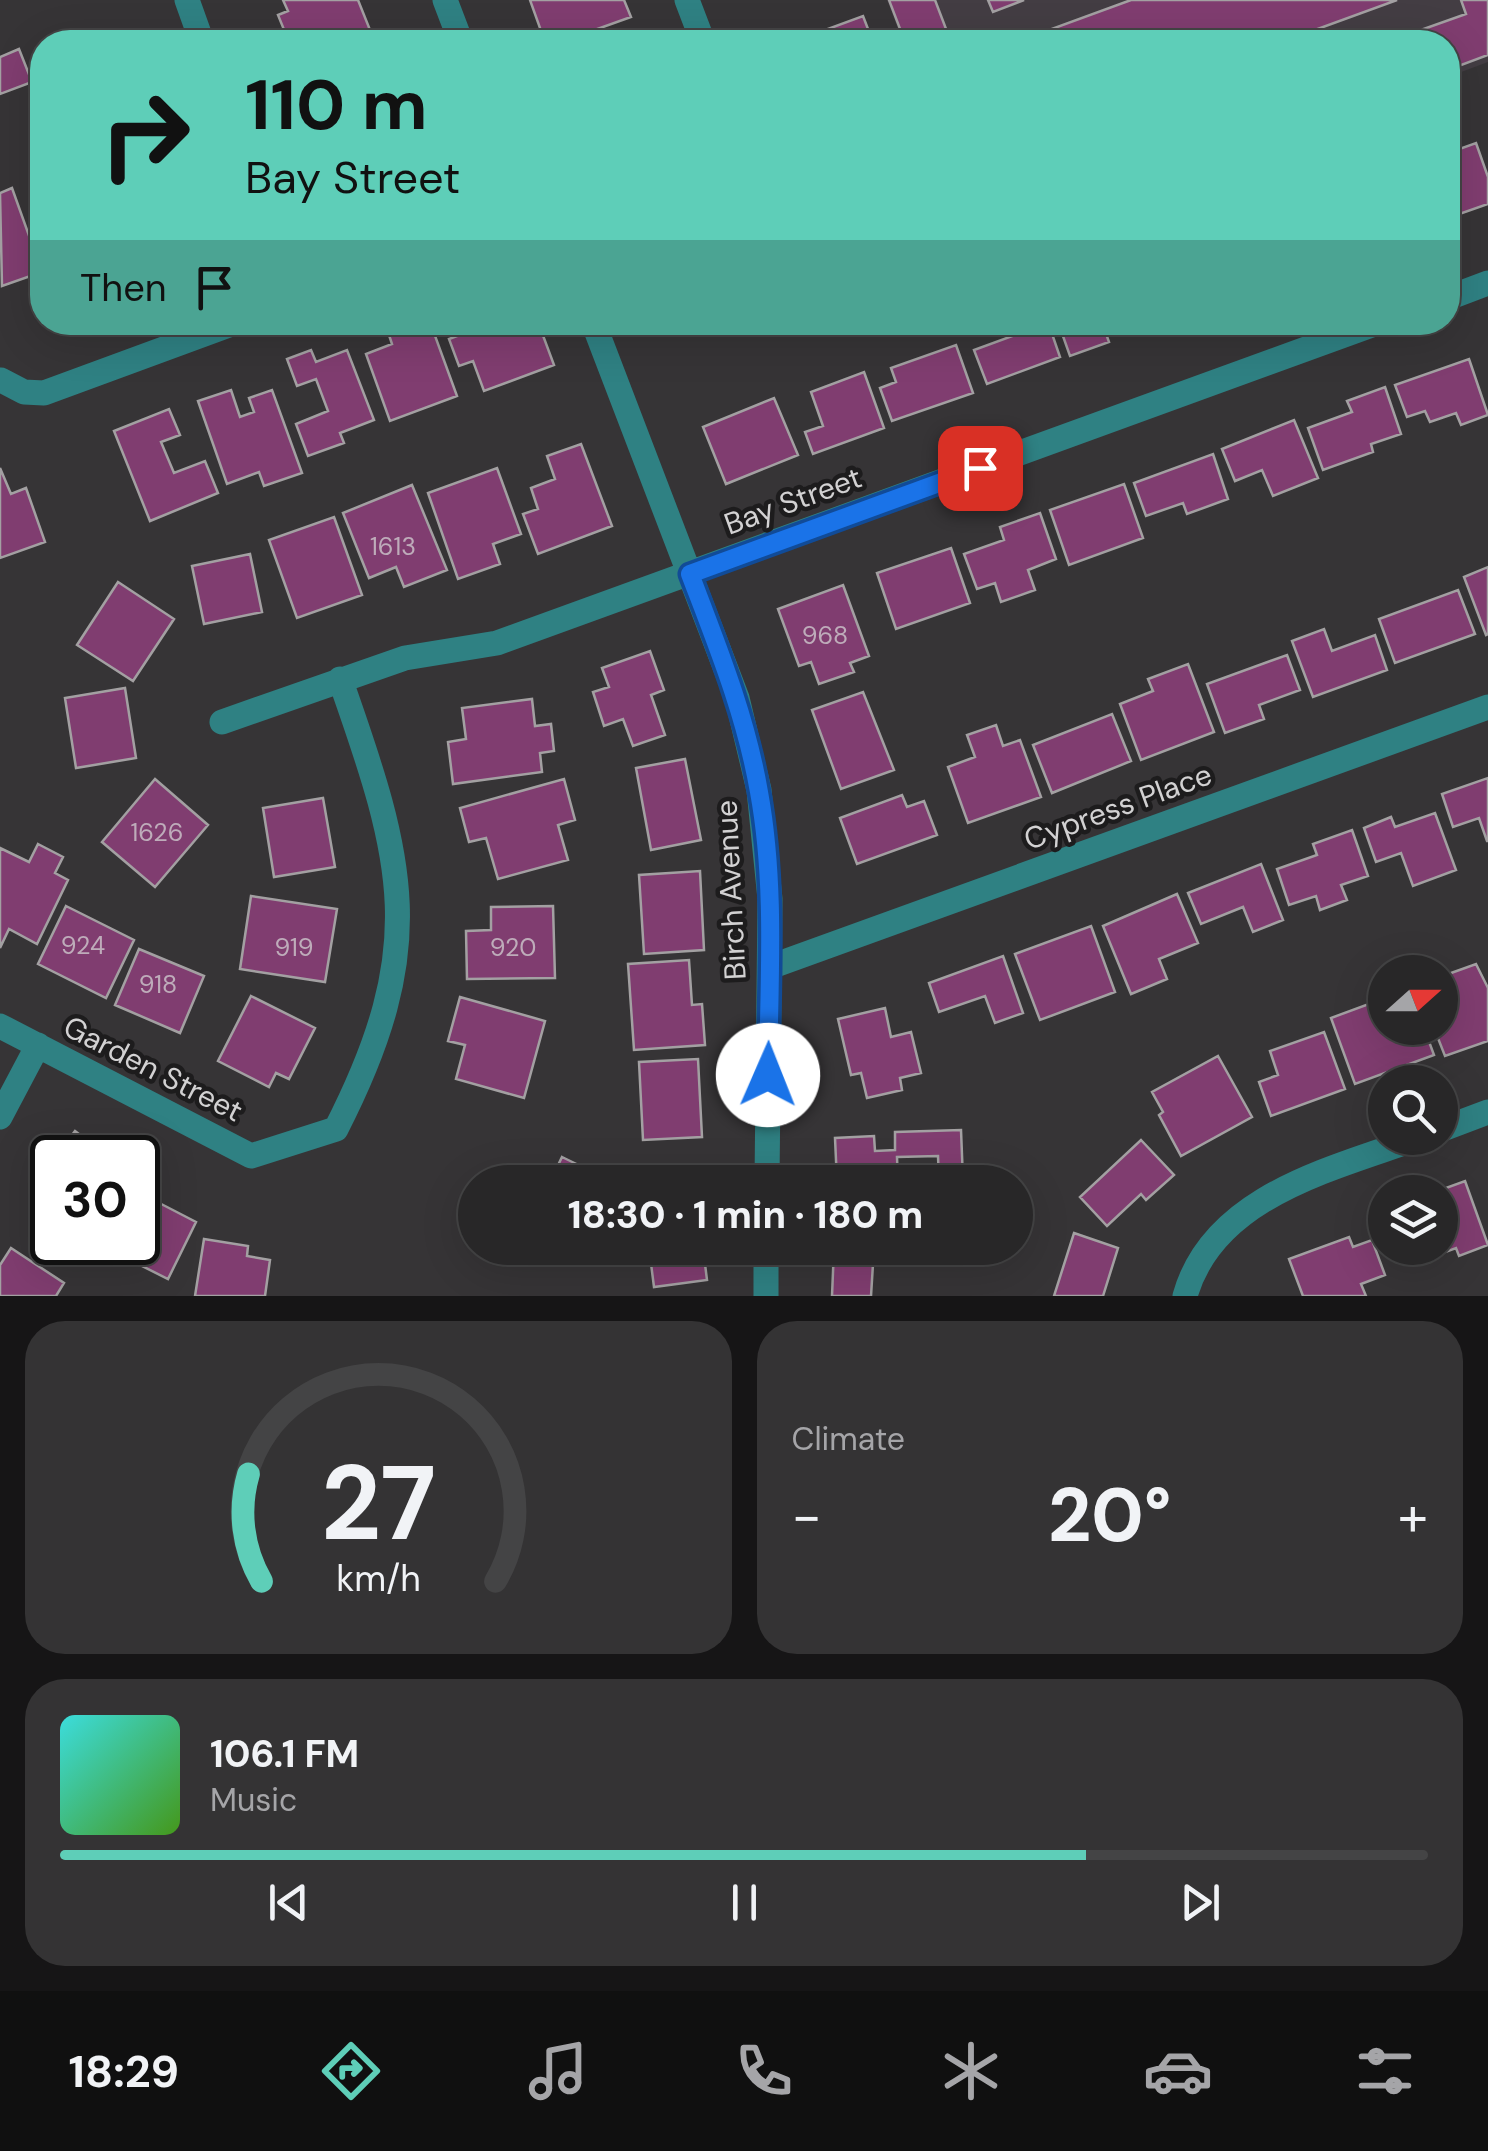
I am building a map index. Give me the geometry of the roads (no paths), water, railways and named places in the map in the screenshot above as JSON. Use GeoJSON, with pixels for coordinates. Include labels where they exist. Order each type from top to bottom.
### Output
{"type":"FeatureCollection","features":[{"type":"Feature","properties":{"kind":"street"},"geometry":{"type":"LineString","coordinates":[[187,0],[198,30]]}},
{"type":"Feature","properties":{"kind":"street"},"geometry":{"type":"LineString","coordinates":[[445,0],[456,30]]}},
{"type":"Feature","properties":{"kind":"street"},"geometry":{"type":"LineString","coordinates":[[687,0],[698,30]]}},
{"type":"Feature","properties":{"kind":"street"},"geometry":{"type":"LineString","coordinates":[[1460,294],[1488,283]]}},
{"type":"Feature","properties":{"kind":"street"},"geometry":{"type":"LineString","coordinates":[[1,380],[24,392],[44,393],[202,335]]}},
{"type":"Feature","properties":{"kind":"street","name":"Birch Avenue"},"geometry":{"type":"LineString","coordinates":[[598,335],[737,698],[759,790],[768,863],[767,1165]]}},
{"type":"Feature","properties":{"kind":"street","name":"Bay Street"},"geometry":{"type":"LineString","coordinates":[[222,722],[405,658],[497,644],[1344,335]]}},
{"type":"Feature","properties":{"kind":"street","name":"Garden Street"},"geometry":{"type":"LineString","coordinates":[[0,1026],[251,1156],[336,1129],[382,1025],[396,969],[400,918],[380,794],[340,679]]}},
{"type":"Feature","properties":{"kind":"street","name":"Cypress Place"},"geometry":{"type":"LineString","coordinates":[[770,968],[1488,707]]}},
{"type":"Feature","properties":{"kind":"street"},"geometry":{"type":"LineString","coordinates":[[0,1118],[38,1045]]}},
{"type":"Feature","properties":{"kind":"street"},"geometry":{"type":"LineString","coordinates":[[1458,1123],[1488,1112]]}},
{"type":"Feature","properties":{"kind":"street"},"geometry":{"type":"LineString","coordinates":[[1184,1296],[1210,1244],[1235,1217],[1309,1177],[1370,1155]]}},
{"type":"Feature","properties":{"kind":"street"},"geometry":{"type":"LineString","coordinates":[[766,1265],[766,1296]]}}]}
